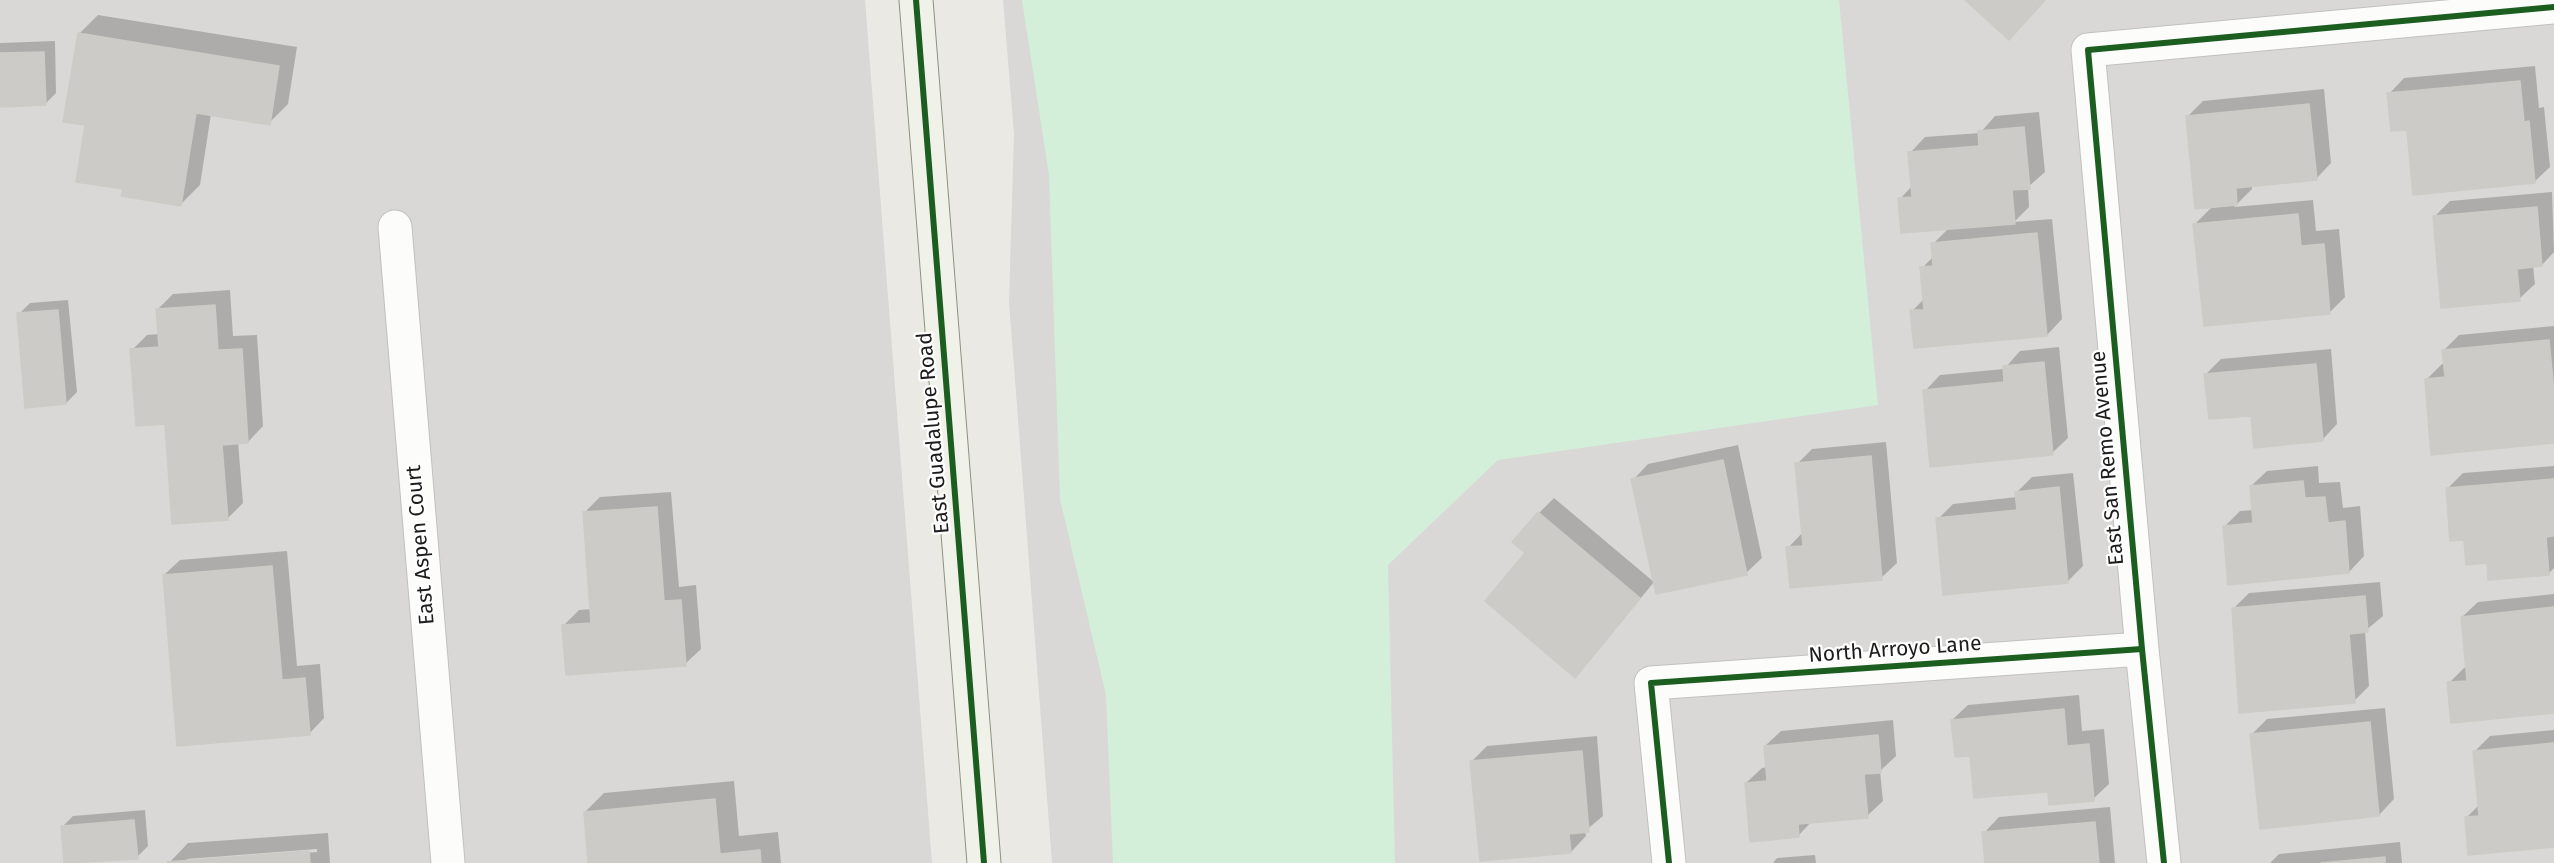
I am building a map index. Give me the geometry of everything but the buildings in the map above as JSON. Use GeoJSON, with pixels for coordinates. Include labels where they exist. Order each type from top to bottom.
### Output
{"type":"FeatureCollection","features":[{"type":"Feature","properties":{"kind":"main road","name":"East Guadalupe Road"},"geometry":{"type":"LineString","coordinates":[[916,0],[984,863]]}},
{"type":"Feature","properties":{"kind":"street","name":"East San Remo Avenue"},"geometry":{"type":"LineString","coordinates":[[2164,863],[2142,649],[2088,50],[2554,7]]}},
{"type":"Feature","properties":{"kind":"street","name":"East Aspen Court"},"geometry":{"type":"LineString","coordinates":[[395,227],[448,863]]}},
{"type":"Feature","properties":{"kind":"street","name":"North Arroyo Lane"},"geometry":{"type":"LineString","coordinates":[[1669,863],[1651,683],[2142,649]]}},
{"type":"Feature","properties":{"kind":"shaded area"},"geometry":{"type":"Polygon","coordinates":[[[0,0],[865,0],[932,863],[0,863],[0,0]]]}},
{"type":"Feature","properties":{"kind":"shaded area"},"geometry":{"type":"Polygon","coordinates":[[[1003,0],[2554,0],[2554,863],[1052,863],[1009,302],[1014,134],[1003,0]]]}},
{"type":"Feature","properties":{"kind":"green space"},"geometry":{"type":"Polygon","coordinates":[[[1022,0],[1839,0],[1878,405],[1498,460],[1388,565],[1395,863],[1113,863],[1106,695],[1060,499],[1049,175],[1022,0]]]}},
{"type":"Feature","properties":{"kind":"cycle path"},"geometry":{"type":"LineString","coordinates":[[916,0],[984,863]]}},
{"type":"Feature","properties":{"kind":"cycle path"},"geometry":{"type":"LineString","coordinates":[[2164,863],[2142,649],[2088,50],[2554,7]]}},
{"type":"Feature","properties":{"kind":"cycle path"},"geometry":{"type":"LineString","coordinates":[[1669,863],[1651,683],[2142,649]]}}]}
